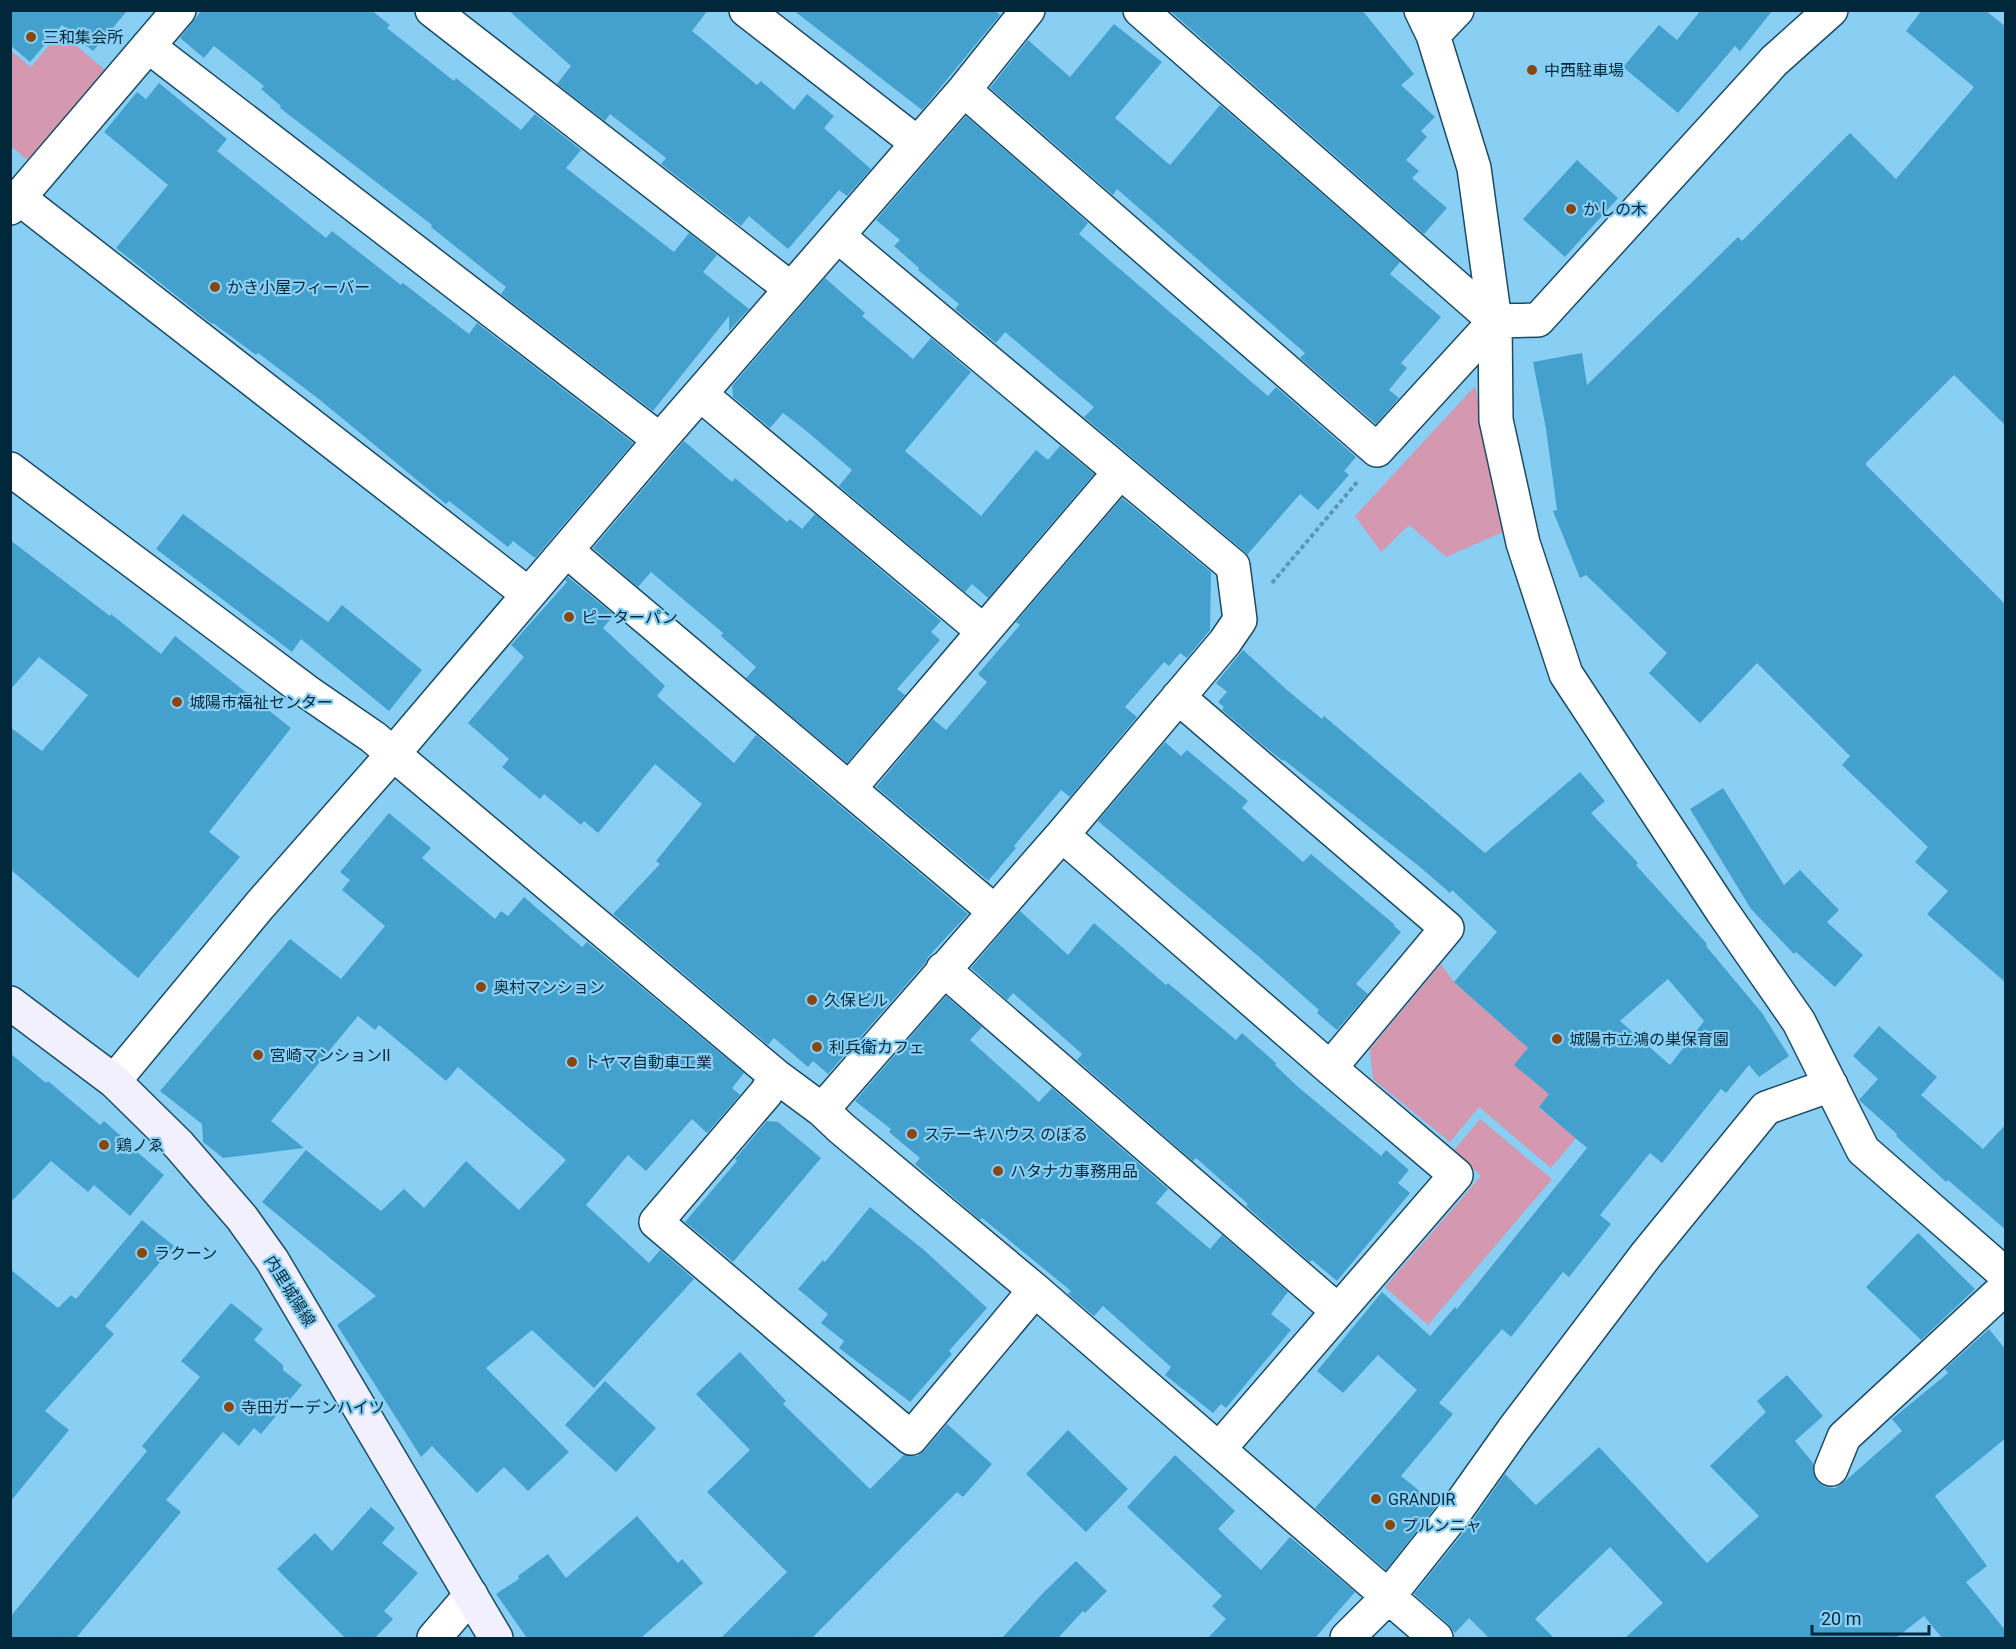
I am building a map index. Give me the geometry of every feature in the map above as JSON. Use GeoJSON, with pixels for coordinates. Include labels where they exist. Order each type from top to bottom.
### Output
{"type":"FeatureCollection","features":[{"type":"Feature","properties":{"kind":"main road","name":"内里城陽線"},"geometry":{"type":"LineString","coordinates":[[10,1003],[114,1081],[179,1145],[242,1218],[272,1260],[496,1638]]}},
{"type":"Feature","properties":{"kind":"street"},"geometry":{"type":"LineString","coordinates":[[179,10],[15,203],[528,594]]}},
{"type":"Feature","properties":{"kind":"street"},"geometry":{"type":"LineString","coordinates":[[432,10],[791,289]]}},
{"type":"Feature","properties":{"kind":"street"},"geometry":{"type":"LineString","coordinates":[[746,10],[917,142]]}},
{"type":"Feature","properties":{"kind":"street"},"geometry":{"type":"LineString","coordinates":[[114,1081],[260,905],[393,754],[660,440],[964,90],[1028,10]]}},
{"type":"Feature","properties":{"kind":"street"},"geometry":{"type":"LineString","coordinates":[[1140,10],[1495,321],[1538,320],[1774,61],[1831,10]]}},
{"type":"Feature","properties":{"kind":"street"},"geometry":{"type":"LineString","coordinates":[[1457,10],[1427,23],[1474,168],[1495,321],[1496,420],[1523,543],[1566,674],[1722,911],[1799,1022],[1863,1150],[2006,1275]]}},
{"type":"Feature","properties":{"kind":"street"},"geometry":{"type":"LineString","coordinates":[[148,46],[660,440]]}},
{"type":"Feature","properties":{"kind":"street"},"geometry":{"type":"LineString","coordinates":[[964,90],[1377,450],[1495,321]]}},
{"type":"Feature","properties":{"kind":"street"},"geometry":{"type":"LineString","coordinates":[[822,1110],[1226,642],[1240,620],[1233,566],[838,236]]}},
{"type":"Feature","properties":{"kind":"street"},"geometry":{"type":"LineString","coordinates":[[700,394],[983,631]]}},
{"type":"Feature","properties":{"kind":"street"},"geometry":{"type":"LineString","coordinates":[[10,469],[306,691],[373,737],[776,1076],[822,1110],[1035,1290],[1387,1598],[1436,1638]]}},
{"type":"Feature","properties":{"kind":"street"},"geometry":{"type":"LineString","coordinates":[[849,789],[1120,472]]}},
{"type":"Feature","properties":{"kind":"street"},"geometry":{"type":"LineString","coordinates":[[567,551],[994,911]]}},
{"type":"Feature","properties":{"kind":"street"},"geometry":{"type":"LineString","coordinates":[[1179,697],[1447,928],[1330,1068]]}},
{"type":"Feature","properties":{"kind":"street"},"geometry":{"type":"LineString","coordinates":[[1062,834],[1456,1175],[1219,1449]]}},
{"type":"Feature","properties":{"kind":"street"},"geometry":{"type":"LineString","coordinates":[[943,969],[1338,1311]]}},
{"type":"Feature","properties":{"kind":"street"},"geometry":{"type":"LineString","coordinates":[[776,1076],[766,1093],[656,1222],[910,1438],[1035,1290]]}},
{"type":"Feature","properties":{"kind":"street"},"geometry":{"type":"LineString","coordinates":[[1347,1638],[1387,1598],[1453,1515],[1514,1429],[1646,1255],[1766,1108],[1831,1085]]}},
{"type":"Feature","properties":{"kind":"street"},"geometry":{"type":"LineString","coordinates":[[1831,1469],[1844,1437],[2006,1287]]}},
{"type":"Feature","properties":{"kind":"street"},"geometry":{"type":"LineString","coordinates":[[434,1638],[471,1595]]}},
{"type":"Feature","properties":{"kind":"path"},"geometry":{"type":"LineString","coordinates":[[1240,620],[1372,465],[1377,450]]}},
{"type":"Feature","properties":{"kind":"shaded area"},"geometry":{"type":"Polygon","coordinates":[[[60,32],[110,74],[32,164],[11,146],[10,50],[31,67],[60,32]]]}},
{"type":"Feature","properties":{"kind":"shaded area"},"geometry":{"type":"Polygon","coordinates":[[[1475,386],[1510,529],[1446,557],[1409,525],[1381,552],[1355,516],[1475,386]]]}},
{"type":"Feature","properties":{"kind":"shaded area"},"geometry":{"type":"Polygon","coordinates":[[[1441,964],[1454,982],[1528,1048],[1549,1094],[1539,1108],[1576,1138],[1551,1168],[1479,1107],[1450,1142],[1373,1079],[1370,1049],[1441,964]]]}},
{"type":"Feature","properties":{"kind":"shaded area"},"geometry":{"type":"Polygon","coordinates":[[[1480,1119],[1552,1179],[1428,1325],[1385,1287],[1481,1176],[1454,1150],[1480,1119]]]}},
{"type":"Feature","properties":{"kind":"building"},"geometry":{"type":"Polygon","coordinates":[[[10,10],[128,10],[93,51],[62,25],[30,62],[10,45],[10,10]]]}},
{"type":"Feature","properties":{"kind":"building"},"geometry":{"type":"Polygon","coordinates":[[[202,10],[371,10],[390,25],[387,28],[454,81],[456,78],[521,130],[535,114],[581,150],[566,168],[674,252],[689,233],[717,255],[703,272],[749,309],[729,331],[729,316],[653,411],[501,294],[506,287],[431,227],[432,225],[280,108],[281,106],[261,89],[264,86],[214,46],[204,58],[180,38],[202,10]]]}},
{"type":"Feature","properties":{"kind":"building"},"geometry":{"type":"Polygon","coordinates":[[[508,10],[708,10],[692,31],[757,85],[761,81],[794,110],[807,94],[834,116],[824,128],[871,169],[847,196],[839,190],[788,249],[749,216],[741,226],[661,164],[666,158],[610,114],[605,121],[557,84],[571,66],[508,10]]]}},
{"type":"Feature","properties":{"kind":"building"},"geometry":{"type":"Polygon","coordinates":[[[793,10],[995,10],[1000,15],[922,110],[793,10]]]}},
{"type":"Feature","properties":{"kind":"building"},"geometry":{"type":"Polygon","coordinates":[[[1169,10],[1362,10],[1414,74],[1401,85],[1435,117],[1421,131],[1427,137],[1406,160],[1419,171],[1412,178],[1447,208],[1424,234],[1169,10]]]}},
{"type":"Feature","properties":{"kind":"building"},"geometry":{"type":"Polygon","coordinates":[[[1701,10],[1773,10],[1740,51],[1735,46],[1678,113],[1623,67],[1659,25],[1677,40],[1701,10]]]}},
{"type":"Feature","properties":{"kind":"building"},"geometry":{"type":"Polygon","coordinates":[[[1922,10],[1985,10],[2006,27],[2006,426],[1954,375],[1865,464],[2006,605],[2006,983],[1927,914],[1948,891],[1915,862],[1928,847],[1842,765],[1850,756],[1757,663],[1700,723],[1649,673],[1667,653],[1586,575],[1580,578],[1553,511],[1557,510],[1546,429],[1533,362],[1582,353],[1587,385],[1738,237],[1742,241],[1850,133],[1896,179],[1974,87],[1906,31],[1922,10]]]}},
{"type":"Feature","properties":{"kind":"building"},"geometry":{"type":"Polygon","coordinates":[[[1114,24],[1162,62],[1115,118],[1170,165],[1220,105],[1400,262],[1390,274],[1441,317],[1401,363],[1407,368],[1389,390],[1399,398],[1376,424],[1300,358],[1305,353],[1117,189],[1113,195],[990,88],[1028,40],[1070,77],[1114,24]]]}},
{"type":"Feature","properties":{"kind":"building"},"geometry":{"type":"Polygon","coordinates":[[[159,83],[227,139],[217,151],[326,238],[332,231],[469,334],[477,323],[633,443],[535,558],[513,541],[508,547],[449,501],[446,504],[320,400],[258,353],[256,355],[212,324],[116,248],[168,185],[104,132],[137,92],[146,99],[159,83]]]}},
{"type":"Feature","properties":{"kind":"building"},"geometry":{"type":"Polygon","coordinates":[[[966,116],[1088,223],[1079,234],[1268,396],[1276,387],[1356,457],[1344,471],[1349,475],[1318,510],[1300,494],[1247,555],[1084,417],[1094,407],[1005,332],[996,343],[955,309],[959,304],[918,270],[919,268],[894,246],[900,240],[876,220],[966,116]]]}},
{"type":"Feature","properties":{"kind":"building"},"geometry":{"type":"Polygon","coordinates":[[[1577,160],[1618,198],[1565,257],[1523,219],[1577,160]]]}},
{"type":"Feature","properties":{"kind":"building"},"geometry":{"type":"Polygon","coordinates":[[[825,278],[865,313],[862,316],[913,359],[931,338],[971,372],[905,451],[981,516],[1036,450],[1048,460],[1060,446],[1094,474],[988,598],[972,584],[965,592],[839,486],[852,470],[804,429],[783,413],[770,428],[733,397],[732,386],[825,278]]]}},
{"type":"Feature","properties":{"kind":"building"},"geometry":{"type":"Polygon","coordinates":[[[684,441],[732,482],[735,478],[787,522],[790,519],[802,529],[815,514],[941,621],[931,632],[940,640],[897,689],[905,695],[847,763],[746,678],[756,667],[721,636],[723,633],[651,572],[638,587],[593,548],[684,441]]]}},
{"type":"Feature","properties":{"kind":"building"},"geometry":{"type":"Polygon","coordinates":[[[1122,498],[1211,572],[1210,630],[1187,658],[1180,653],[1169,666],[1164,662],[1125,707],[1137,717],[1070,797],[1061,790],[988,881],[876,787],[933,719],[946,730],[987,682],[978,674],[1020,625],[1016,622],[1122,498]]]}},
{"type":"Feature","properties":{"kind":"building"},"geometry":{"type":"Polygon","coordinates":[[[183,514],[328,622],[342,605],[422,670],[389,711],[301,639],[292,652],[156,549],[183,514]]]}},
{"type":"Feature","properties":{"kind":"building"},"geometry":{"type":"Polygon","coordinates":[[[10,540],[161,654],[175,636],[291,728],[209,832],[240,857],[138,978],[10,869],[10,727],[42,751],[88,695],[39,657],[10,690],[10,540]]]}},
{"type":"Feature","properties":{"kind":"building"},"geometry":{"type":"Polygon","coordinates":[[[568,577],[614,615],[603,628],[665,686],[657,696],[734,763],[756,735],[968,914],[828,1074],[813,1061],[808,1067],[774,1038],[768,1045],[613,914],[660,864],[656,861],[702,804],[655,764],[598,833],[584,821],[581,825],[544,794],[540,799],[502,767],[509,759],[468,723],[524,657],[511,645],[567,582],[565,580],[568,577]]]}},
{"type":"Feature","properties":{"kind":"building"},"geometry":{"type":"Polygon","coordinates":[[[1243,650],[1287,690],[1322,719],[1324,716],[1485,853],[1580,772],[1605,801],[1591,813],[1638,863],[1636,865],[1707,944],[1706,946],[1762,1013],[1789,1056],[1759,1077],[1749,1065],[1726,1093],[1721,1089],[1662,1163],[1650,1153],[1600,1215],[1611,1224],[1569,1277],[1563,1272],[1511,1337],[1502,1329],[1439,1403],[1453,1414],[1401,1476],[1437,1505],[1386,1570],[1315,1508],[1417,1390],[1378,1355],[1343,1393],[1317,1371],[1382,1292],[1430,1336],[1455,1307],[1457,1309],[1587,1148],[1539,1107],[1549,1094],[1514,1065],[1528,1048],[1454,982],[1497,932],[1452,890],[1450,893],[1222,710],[1224,707],[1218,702],[1227,692],[1216,683],[1243,650]],[[1668,979],[1620,1021],[1670,1065],[1704,1021],[1668,979]]]}},
{"type":"Feature","properties":{"kind":"building"},"geometry":{"type":"Polygon","coordinates":[[[1165,742],[1181,756],[1187,750],[1248,801],[1242,808],[1303,862],[1311,854],[1401,932],[1356,984],[1368,994],[1337,1030],[1317,1013],[1319,1010],[1258,956],[1098,821],[1165,742]]]}},
{"type":"Feature","properties":{"kind":"building"},"geometry":{"type":"Polygon","coordinates":[[[1723,788],[1784,885],[1800,870],[1839,910],[1827,922],[1863,955],[1835,987],[1796,952],[1794,954],[1751,909],[1690,809],[1723,788]]]}},
{"type":"Feature","properties":{"kind":"building"},"geometry":{"type":"Polygon","coordinates":[[[389,813],[431,848],[422,858],[495,919],[501,911],[508,916],[524,897],[582,947],[587,942],[744,1073],[732,1088],[740,1095],[707,1133],[692,1119],[646,1171],[628,1155],[586,1205],[649,1263],[660,1250],[694,1279],[594,1388],[532,1330],[486,1368],[569,1452],[528,1491],[504,1467],[477,1493],[432,1446],[421,1457],[337,1325],[376,1296],[262,1202],[306,1150],[381,1211],[404,1189],[424,1208],[466,1161],[519,1210],[566,1160],[458,1067],[446,1081],[379,1025],[375,1030],[358,1016],[271,1121],[304,1148],[223,1158],[203,1142],[202,1124],[160,1091],[290,939],[341,979],[385,926],[342,890],[350,880],[340,872],[389,813]]]}},
{"type":"Feature","properties":{"kind":"building"},"geometry":{"type":"Polygon","coordinates":[[[1020,911],[1068,955],[1094,923],[1166,985],[1168,983],[1236,1040],[1242,1033],[1276,1063],[1275,1065],[1297,1086],[1381,1156],[1386,1150],[1409,1170],[1398,1183],[1410,1193],[1337,1281],[1312,1260],[1310,1262],[1196,1158],[1193,1161],[1077,1060],[1082,1054],[1013,993],[1007,1000],[971,968],[1020,911]]]}},
{"type":"Feature","properties":{"kind":"building"},"geometry":{"type":"Polygon","coordinates":[[[946,996],[982,1027],[970,1040],[1039,1102],[1052,1088],[1168,1189],[1156,1203],[1210,1249],[1222,1235],[1288,1292],[1271,1314],[1291,1330],[1226,1408],[1221,1404],[1213,1413],[1165,1375],[1171,1367],[1103,1306],[1094,1316],[1068,1294],[1071,1291],[982,1218],[980,1220],[915,1164],[920,1158],[889,1132],[891,1129],[855,1101],[946,996]]]}},
{"type":"Feature","properties":{"kind":"building"},"geometry":{"type":"Polygon","coordinates":[[[1879,1026],[1937,1077],[1921,1095],[1983,1149],[2006,1124],[2006,1230],[1948,1180],[1946,1182],[1859,1100],[1878,1079],[1853,1056],[1879,1026]]]}},
{"type":"Feature","properties":{"kind":"building"},"geometry":{"type":"Polygon","coordinates":[[[10,1053],[46,1083],[48,1081],[100,1125],[104,1121],[164,1175],[130,1216],[94,1185],[88,1192],[51,1161],[10,1203],[10,1053]]]}},
{"type":"Feature","properties":{"kind":"building"},"geometry":{"type":"Polygon","coordinates":[[[767,1121],[778,1122],[821,1158],[733,1262],[685,1222],[737,1161],[735,1159],[767,1121]]]}},
{"type":"Feature","properties":{"kind":"building"},"geometry":{"type":"Polygon","coordinates":[[[870,1207],[924,1250],[987,1308],[949,1351],[952,1354],[910,1402],[839,1348],[844,1341],[821,1323],[828,1314],[798,1289],[823,1260],[825,1262],[870,1207]]]}},
{"type":"Feature","properties":{"kind":"building"},"geometry":{"type":"Polygon","coordinates":[[[142,1220],[174,1246],[105,1326],[114,1334],[45,1411],[69,1430],[10,1502],[10,1269],[58,1308],[71,1295],[76,1299],[142,1220]]]}},
{"type":"Feature","properties":{"kind":"building"},"geometry":{"type":"Polygon","coordinates":[[[1918,1233],[1975,1289],[1921,1340],[1866,1287],[1918,1233]]]}},
{"type":"Feature","properties":{"kind":"building"},"geometry":{"type":"Polygon","coordinates":[[[231,1303],[263,1329],[254,1340],[283,1365],[283,1370],[302,1385],[261,1434],[254,1428],[239,1446],[223,1432],[166,1500],[181,1512],[76,1638],[10,1638],[10,1617],[147,1451],[142,1446],[200,1377],[181,1361],[231,1303]]]}},
{"type":"Feature","properties":{"kind":"building"},"geometry":{"type":"Polygon","coordinates":[[[1989,1329],[2006,1350],[2006,1438],[1935,1496],[1987,1566],[1966,1582],[2006,1631],[2006,1638],[1942,1638],[1924,1616],[1896,1638],[1625,1638],[1663,1603],[1610,1547],[1535,1619],[1554,1638],[1489,1638],[1469,1618],[1455,1633],[1414,1594],[1468,1527],[1505,1474],[1536,1505],[1599,1447],[1707,1563],[1759,1516],[1710,1466],[1766,1412],[1757,1401],[1787,1375],[1823,1416],[1795,1441],[1813,1463],[1813,1472],[1817,1481],[1825,1487],[1835,1488],[1902,1431],[1892,1419],[1948,1373],[1945,1369],[1989,1329]]]}},
{"type":"Feature","properties":{"kind":"building"},"geometry":{"type":"Polygon","coordinates":[[[740,1352],[786,1401],[783,1404],[870,1489],[904,1455],[917,1456],[925,1450],[947,1424],[992,1464],[963,1497],[957,1492],[812,1638],[721,1638],[787,1572],[707,1492],[750,1450],[696,1394],[740,1352]]]}},
{"type":"Feature","properties":{"kind":"building"},"geometry":{"type":"Polygon","coordinates":[[[605,1381],[656,1428],[616,1472],[565,1425],[605,1381]]]}},
{"type":"Feature","properties":{"kind":"building"},"geometry":{"type":"Polygon","coordinates":[[[1068,1430],[1128,1489],[1086,1532],[1026,1474],[1068,1430]]]}},
{"type":"Feature","properties":{"kind":"building"},"geometry":{"type":"Polygon","coordinates":[[[1175,1455],[1235,1511],[1218,1529],[1261,1570],[1290,1537],[1355,1592],[1315,1638],[1208,1638],[1226,1619],[1212,1606],[1222,1596],[1127,1507],[1175,1455]]]}},
{"type":"Feature","properties":{"kind":"building"},"geometry":{"type":"Polygon","coordinates":[[[371,1507],[395,1528],[382,1543],[418,1573],[384,1611],[393,1619],[375,1638],[345,1638],[277,1569],[315,1533],[332,1551],[371,1507]]]}},
{"type":"Feature","properties":{"kind":"building"},"geometry":{"type":"Polygon","coordinates":[[[637,1516],[678,1563],[682,1559],[703,1583],[641,1638],[527,1638],[496,1594],[519,1579],[518,1576],[548,1554],[566,1578],[637,1516]]]}},
{"type":"Feature","properties":{"kind":"building"},"geometry":{"type":"Polygon","coordinates":[[[1076,1561],[1107,1591],[1085,1613],[1083,1611],[1058,1638],[1002,1638],[1044,1592],[1076,1561]]]}},
{"type":"Feature","properties":{"kind":"place","name":"三和集会所"},"geometry":{"type":"Point","coordinates":[31,37]}},
{"type":"Feature","properties":{"kind":"place","name":"中西駐車場"},"geometry":{"type":"Point","coordinates":[1532,70]}},
{"type":"Feature","properties":{"kind":"place","name":"かしの木"},"geometry":{"type":"Point","coordinates":[1571,209]}},
{"type":"Feature","properties":{"kind":"place","name":"かき小屋フィーバー"},"geometry":{"type":"Point","coordinates":[215,287]}},
{"type":"Feature","properties":{"kind":"place","name":"ピーターパン"},"geometry":{"type":"Point","coordinates":[569,617]}},
{"type":"Feature","properties":{"kind":"place","name":"城陽市福祉センター"},"geometry":{"type":"Point","coordinates":[177,702]}},
{"type":"Feature","properties":{"kind":"place","name":"奥村マンション"},"geometry":{"type":"Point","coordinates":[481,987]}},
{"type":"Feature","properties":{"kind":"place","name":"久保ビル"},"geometry":{"type":"Point","coordinates":[812,1000]}},
{"type":"Feature","properties":{"kind":"place","name":"城陽市立鴻の巣保育園"},"geometry":{"type":"Point","coordinates":[1557,1039]}},
{"type":"Feature","properties":{"kind":"place","name":"利兵衛カフェ"},"geometry":{"type":"Point","coordinates":[817,1047]}},
{"type":"Feature","properties":{"kind":"place","name":"宮崎マンションII"},"geometry":{"type":"Point","coordinates":[258,1055]}},
{"type":"Feature","properties":{"kind":"place","name":"トヤマ自動車工業"},"geometry":{"type":"Point","coordinates":[572,1062]}},
{"type":"Feature","properties":{"kind":"place","name":"ステーキハウス のぼる"},"geometry":{"type":"Point","coordinates":[912,1134]}},
{"type":"Feature","properties":{"kind":"place","name":"鶏ノゑ"},"geometry":{"type":"Point","coordinates":[104,1145]}},
{"type":"Feature","properties":{"kind":"place","name":"ハタナカ事務用品"},"geometry":{"type":"Point","coordinates":[998,1171]}},
{"type":"Feature","properties":{"kind":"place","name":"ラクーン"},"geometry":{"type":"Point","coordinates":[142,1253]}},
{"type":"Feature","properties":{"kind":"place","name":"寺田ガーデンハイツ"},"geometry":{"type":"Point","coordinates":[229,1407]}},
{"type":"Feature","properties":{"kind":"place","name":"GRANDIR"},"geometry":{"type":"Point","coordinates":[1376,1499]}},
{"type":"Feature","properties":{"kind":"place","name":"プルンニャ"},"geometry":{"type":"Point","coordinates":[1390,1525]}}]}
